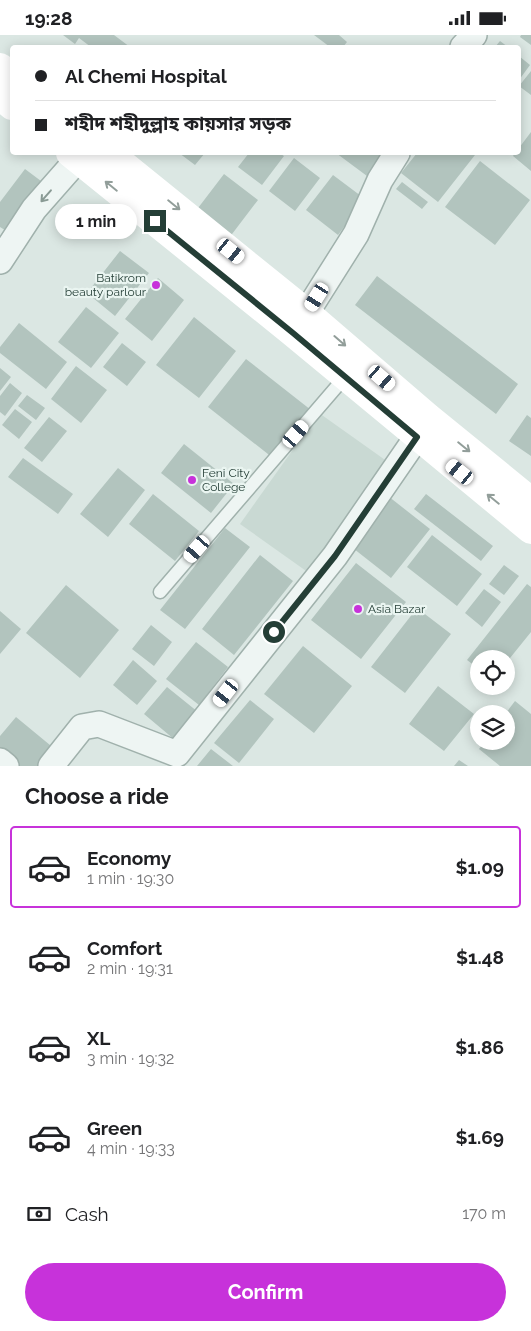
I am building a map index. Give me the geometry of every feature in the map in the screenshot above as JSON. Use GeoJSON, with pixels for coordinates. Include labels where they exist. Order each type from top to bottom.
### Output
{"type":"FeatureCollection","features":[{"type":"Feature","properties":{"kind":"main road"},"geometry":{"type":"LineString","coordinates":[[0,96],[10,104]]}},
{"type":"Feature","properties":{"kind":"main road"},"geometry":{"type":"LineString","coordinates":[[110,155],[300,323],[345,377],[531,530]]}},
{"type":"Feature","properties":{"kind":"main road"},"geometry":{"type":"LineString","coordinates":[[74,156],[428,417],[531,501]]}},
{"type":"Feature","properties":{"kind":"street"},"geometry":{"type":"LineString","coordinates":[[465,45],[474,35]]}},
{"type":"Feature","properties":{"kind":"street"},"geometry":{"type":"LineString","coordinates":[[300,323],[356,234],[380,180],[396,155]]}},
{"type":"Feature","properties":{"kind":"street"},"geometry":{"type":"LineString","coordinates":[[0,261],[34,209],[74,156]]}},
{"type":"Feature","properties":{"kind":"street"},"geometry":{"type":"LineString","coordinates":[[51,766],[82,727],[99,724],[176,760],[335,556],[417,437]]}},
{"type":"Feature","properties":{"kind":"street"},"geometry":{"type":"LineString","coordinates":[[0,761],[6,766]]}},
{"type":"Feature","properties":{"kind":"lane"},"geometry":{"type":"LineString","coordinates":[[160,592],[345,377]]}},
{"type":"Feature","properties":{"kind":"shaded area"},"geometry":{"type":"Polygon","coordinates":[[[319,413],[388,462],[309,573],[240,524],[319,413]]]}},
{"type":"Feature","properties":{"kind":"building"},"geometry":{"type":"Polygon","coordinates":[[[63,35],[114,35],[127,45],[88,45],[79,38],[75,44],[63,35]]]}},
{"type":"Feature","properties":{"kind":"building"},"geometry":{"type":"Polygon","coordinates":[[[314,35],[339,35],[347,42],[345,45],[327,45],[314,35]]]}},
{"type":"Feature","properties":{"kind":"building"},"geometry":{"type":"Polygon","coordinates":[[[521,35],[531,35],[531,45],[520,37],[521,35]]]}},
{"type":"Feature","properties":{"kind":"building"},"geometry":{"type":"Polygon","coordinates":[[[500,41],[505,45],[497,45],[500,41]]]}},
{"type":"Feature","properties":{"kind":"building"},"geometry":{"type":"Polygon","coordinates":[[[521,58],[530,65],[521,77],[521,58]]]}},
{"type":"Feature","properties":{"kind":"building"},"geometry":{"type":"Polygon","coordinates":[[[531,71],[531,95],[521,88],[521,84],[531,71]]]}},
{"type":"Feature","properties":{"kind":"building"},"geometry":{"type":"Polygon","coordinates":[[[531,132],[531,171],[513,156],[521,155],[521,145],[531,132]]]}},
{"type":"Feature","properties":{"kind":"building"},"geometry":{"type":"Polygon","coordinates":[[[182,155],[203,155],[195,165],[182,155]]]}},
{"type":"Feature","properties":{"kind":"building"},"geometry":{"type":"Polygon","coordinates":[[[247,155],[284,156],[262,185],[238,167],[247,155]]]}},
{"type":"Feature","properties":{"kind":"building"},"geometry":{"type":"Polygon","coordinates":[[[339,155],[383,155],[367,176],[339,155]]]}},
{"type":"Feature","properties":{"kind":"building"},"geometry":{"type":"Polygon","coordinates":[[[415,155],[475,155],[438,202],[401,173],[415,155]]]}},
{"type":"Feature","properties":{"kind":"building"},"geometry":{"type":"Polygon","coordinates":[[[294,158],[320,178],[295,211],[269,191],[294,158]]]}},
{"type":"Feature","properties":{"kind":"building"},"geometry":{"type":"Polygon","coordinates":[[[480,161],[530,200],[495,245],[445,207],[480,161]]]}},
{"type":"Feature","properties":{"kind":"building"},"geometry":{"type":"Polygon","coordinates":[[[25,169],[45,184],[8,232],[0,227],[0,202],[25,169]]]}},
{"type":"Feature","properties":{"kind":"building"},"geometry":{"type":"Polygon","coordinates":[[[224,174],[258,200],[229,238],[195,212],[224,174]]]}},
{"type":"Feature","properties":{"kind":"building"},"geometry":{"type":"Polygon","coordinates":[[[333,175],[365,199],[338,235],[306,210],[333,175]]]}},
{"type":"Feature","properties":{"kind":"building"},"geometry":{"type":"Polygon","coordinates":[[[402,182],[428,202],[422,209],[396,189],[402,182]]]}},
{"type":"Feature","properties":{"kind":"building"},"geometry":{"type":"Polygon","coordinates":[[[120,251],[149,273],[115,316],[87,293],[120,251]]]}},
{"type":"Feature","properties":{"kind":"building"},"geometry":{"type":"Polygon","coordinates":[[[377,276],[518,384],[496,414],[355,305],[377,276]]]}},
{"type":"Feature","properties":{"kind":"building"},"geometry":{"type":"Polygon","coordinates":[[[158,278],[184,300],[152,341],[125,319],[158,278]]]}},
{"type":"Feature","properties":{"kind":"building"},"geometry":{"type":"Polygon","coordinates":[[[86,307],[119,333],[91,368],[58,342],[86,307]]]}},
{"type":"Feature","properties":{"kind":"building"},"geometry":{"type":"Polygon","coordinates":[[[194,317],[236,351],[199,398],[156,365],[194,317]]]}},
{"type":"Feature","properties":{"kind":"building"},"geometry":{"type":"Polygon","coordinates":[[[19,323],[67,362],[46,389],[0,353],[0,347],[19,323]]]}},
{"type":"Feature","properties":{"kind":"building"},"geometry":{"type":"Polygon","coordinates":[[[122,343],[146,362],[127,386],[103,367],[122,343]]]}},
{"type":"Feature","properties":{"kind":"building"},"geometry":{"type":"Polygon","coordinates":[[[246,359],[311,410],[273,458],[208,407],[246,359]]]}},
{"type":"Feature","properties":{"kind":"building"},"geometry":{"type":"Polygon","coordinates":[[[76,366],[107,390],[81,423],[51,399],[76,366]]]}},
{"type":"Feature","properties":{"kind":"building"},"geometry":{"type":"Polygon","coordinates":[[[0,368],[11,377],[0,391],[0,368]]]}},
{"type":"Feature","properties":{"kind":"building"},"geometry":{"type":"Polygon","coordinates":[[[10,383],[22,393],[5,416],[0,412],[0,396],[10,383]]]}},
{"type":"Feature","properties":{"kind":"building"},"geometry":{"type":"Polygon","coordinates":[[[27,395],[45,408],[36,420],[18,406],[27,395]]]}},
{"type":"Feature","properties":{"kind":"building"},"geometry":{"type":"Polygon","coordinates":[[[15,409],[32,422],[19,439],[2,425],[15,409]]]}},
{"type":"Feature","properties":{"kind":"building"},"geometry":{"type":"Polygon","coordinates":[[[527,415],[531,418],[531,456],[509,441],[527,415]]]}},
{"type":"Feature","properties":{"kind":"building"},"geometry":{"type":"Polygon","coordinates":[[[49,417],[67,431],[42,462],[24,448],[49,417]]]}},
{"type":"Feature","properties":{"kind":"building"},"geometry":{"type":"Polygon","coordinates":[[[184,444],[234,484],[211,513],[161,473],[184,444]]]}},
{"type":"Feature","properties":{"kind":"building"},"geometry":{"type":"Polygon","coordinates":[[[23,458],[73,494],[58,514],[8,477],[23,458]]]}},
{"type":"Feature","properties":{"kind":"building"},"geometry":{"type":"Polygon","coordinates":[[[118,468],[145,490],[108,537],[80,514],[118,468]]]}},
{"type":"Feature","properties":{"kind":"building"},"geometry":{"type":"Polygon","coordinates":[[[153,494],[199,531],[175,561],[129,524],[153,494]]]}},
{"type":"Feature","properties":{"kind":"building"},"geometry":{"type":"Polygon","coordinates":[[[426,494],[493,546],[481,561],[414,509],[426,494]]]}},
{"type":"Feature","properties":{"kind":"building"},"geometry":{"type":"Polygon","coordinates":[[[388,496],[430,529],[391,578],[349,545],[388,496]]]}},
{"type":"Feature","properties":{"kind":"building"},"geometry":{"type":"Polygon","coordinates":[[[225,528],[250,547],[185,629],[160,610],[225,528]]]}},
{"type":"Feature","properties":{"kind":"building"},"geometry":{"type":"Polygon","coordinates":[[[432,535],[482,574],[457,606],[407,567],[432,535]]]}},
{"type":"Feature","properties":{"kind":"building"},"geometry":{"type":"Polygon","coordinates":[[[260,555],[293,581],[234,655],[202,629],[260,555]]]}},
{"type":"Feature","properties":{"kind":"building"},"geometry":{"type":"Polygon","coordinates":[[[356,563],[406,602],[361,659],[311,620],[356,563]]]}},
{"type":"Feature","properties":{"kind":"building"},"geometry":{"type":"Polygon","coordinates":[[[504,565],[519,576],[504,595],[489,584],[504,565]]]}},
{"type":"Feature","properties":{"kind":"building"},"geometry":{"type":"Polygon","coordinates":[[[527,584],[531,587],[531,632],[515,652],[515,650],[475,650],[527,584]]]}},
{"type":"Feature","properties":{"kind":"building"},"geometry":{"type":"Polygon","coordinates":[[[66,585],[119,630],[80,678],[26,633],[66,585]]]}},
{"type":"Feature","properties":{"kind":"building"},"geometry":{"type":"Polygon","coordinates":[[[484,589],[501,602],[482,627],[465,613],[484,589]]]}},
{"type":"Feature","properties":{"kind":"building"},"geometry":{"type":"Polygon","coordinates":[[[417,608],[451,634],[405,693],[371,667],[417,608]]]}},
{"type":"Feature","properties":{"kind":"building"},"geometry":{"type":"Polygon","coordinates":[[[0,611],[21,629],[0,654],[0,611]]]}},
{"type":"Feature","properties":{"kind":"building"},"geometry":{"type":"Polygon","coordinates":[[[151,625],[172,642],[154,666],[132,649],[151,625]]]}},
{"type":"Feature","properties":{"kind":"building"},"geometry":{"type":"Polygon","coordinates":[[[196,642],[228,667],[199,705],[166,679],[196,642]]]}},
{"type":"Feature","properties":{"kind":"building"},"geometry":{"type":"Polygon","coordinates":[[[303,646],[352,686],[314,733],[264,694],[303,646]]]}},
{"type":"Feature","properties":{"kind":"building"},"geometry":{"type":"Polygon","coordinates":[[[133,660],[157,681],[137,705],[113,685],[133,660]]]}},
{"type":"Feature","properties":{"kind":"building"},"geometry":{"type":"Polygon","coordinates":[[[438,686],[470,711],[470,719],[444,751],[409,724],[438,686]]]}},
{"type":"Feature","properties":{"kind":"building"},"geometry":{"type":"Polygon","coordinates":[[[167,687],[198,712],[175,740],[144,714],[167,687]]]}},
{"type":"Feature","properties":{"kind":"building"},"geometry":{"type":"Polygon","coordinates":[[[250,700],[274,719],[239,763],[214,743],[250,700]]]}},
{"type":"Feature","properties":{"kind":"building"},"geometry":{"type":"Polygon","coordinates":[[[515,701],[531,714],[531,766],[500,766],[480,750],[515,750],[515,705],[512,705],[515,701]]]}},
{"type":"Feature","properties":{"kind":"building"},"geometry":{"type":"Polygon","coordinates":[[[16,717],[56,750],[42,766],[17,766],[0,752],[0,736],[16,717]]]}},
{"type":"Feature","properties":{"kind":"building"},"geometry":{"type":"Polygon","coordinates":[[[211,749],[233,766],[197,766],[211,749]]]}},
{"type":"Feature","properties":{"kind":"building"},"geometry":{"type":"Polygon","coordinates":[[[459,760],[468,766],[454,766],[459,760]]]}},
{"type":"Feature","properties":{"kind":"place","name":"Batikrom beauty parlour"},"geometry":{"type":"Point","coordinates":[156,285]}},
{"type":"Feature","properties":{"kind":"place","name":"Feni City College"},"geometry":{"type":"Point","coordinates":[192,480]}},
{"type":"Feature","properties":{"kind":"place","name":"Asia Bazar"},"geometry":{"type":"Point","coordinates":[358,609]}},
{"type":"Feature","properties":{"kind":"route"},"geometry":{"type":"LineString","coordinates":[[155,221],[417,437],[335,556],[274,632]]}}]}
